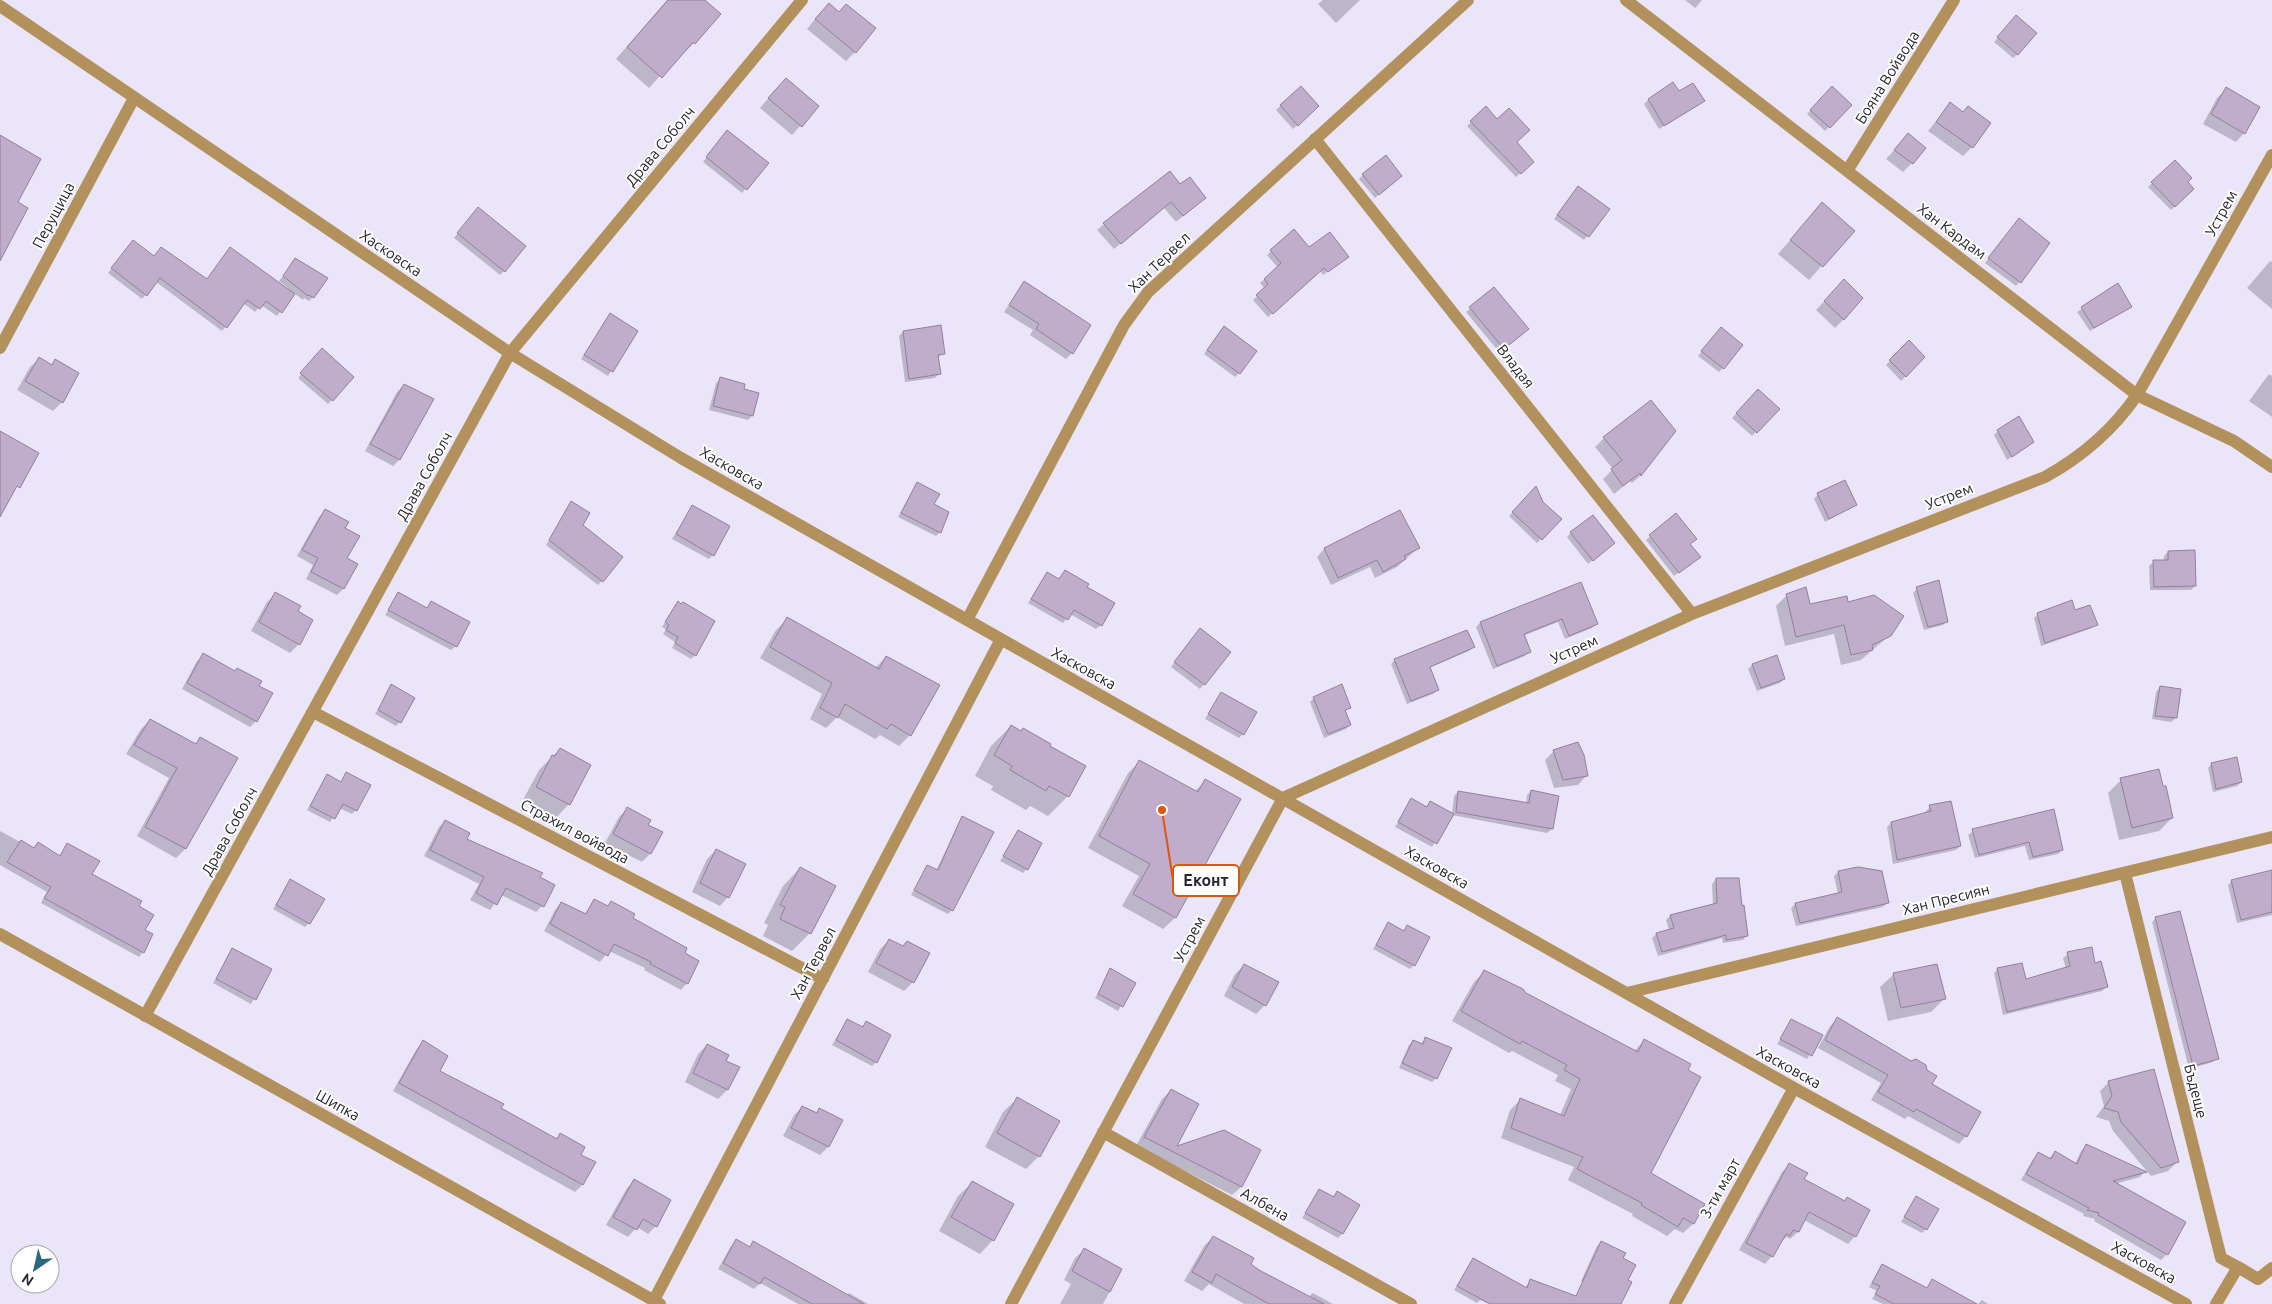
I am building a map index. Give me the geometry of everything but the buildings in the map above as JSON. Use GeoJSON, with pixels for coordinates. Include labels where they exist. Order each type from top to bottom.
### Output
{"type":"FeatureCollection","features":[{"type":"Feature","properties":{"kind":"street","name":"Драва Соболч"},"geometry":{"type":"LineString","coordinates":[[146,1016],[510,353],[802,0]]}},
{"type":"Feature","properties":{"kind":"street","name":"Хан Тервел"},"geometry":{"type":"LineString","coordinates":[[967,620],[1134,309],[1148,292],[1468,0]]}},
{"type":"Feature","properties":{"kind":"street","name":"Хан Кардам"},"geometry":{"type":"LineString","coordinates":[[1626,0],[2137,395],[2234,441],[2272,467]]}},
{"type":"Feature","properties":{"kind":"street","name":"Бояна Войвода"},"geometry":{"type":"LineString","coordinates":[[1847,171],[1954,0]]}},
{"type":"Feature","properties":{"kind":"street","name":"Хасковска"},"geometry":{"type":"LineString","coordinates":[[0,6],[510,353],[681,458],[1794,1088],[2186,1304]]}},
{"type":"Feature","properties":{"kind":"street","name":"Перущица"},"geometry":{"type":"LineString","coordinates":[[2,339],[134,98]]}},
{"type":"Feature","properties":{"kind":"street","name":"Владая"},"geometry":{"type":"LineString","coordinates":[[1315,139],[1692,614]]}},
{"type":"Feature","properties":{"kind":"street","name":"Устрем"},"geometry":{"type":"LineString","coordinates":[[1011,1304],[1283,798],[1692,614],[2045,477],[2081,455],[2101,438],[2126,412],[2137,395],[2272,155]]}},
{"type":"Feature","properties":{"kind":"street","name":"Хан Тервел"},"geometry":{"type":"LineString","coordinates":[[657,1302],[1000,639]]}},
{"type":"Feature","properties":{"kind":"street","name":"Страхил войвода"},"geometry":{"type":"LineString","coordinates":[[313,712],[823,979]]}},
{"type":"Feature","properties":{"kind":"street","name":"Хан Пресиян"},"geometry":{"type":"LineString","coordinates":[[1627,993],[2272,837]]}},
{"type":"Feature","properties":{"kind":"street","name":"Бъдеще"},"geometry":{"type":"LineString","coordinates":[[2125,873],[2221,1258],[2258,1279],[2272,1268]]}},
{"type":"Feature","properties":{"kind":"street","name":"Шипка"},"geometry":{"type":"LineString","coordinates":[[0,934],[657,1302]]}},
{"type":"Feature","properties":{"kind":"street","name":"3-ти март"},"geometry":{"type":"LineString","coordinates":[[1675,1304],[1794,1088]]}},
{"type":"Feature","properties":{"kind":"street","name":"Албена"},"geometry":{"type":"LineString","coordinates":[[1103,1132],[1411,1304]]}},
{"type":"Feature","properties":{"kind":"street"},"geometry":{"type":"LineString","coordinates":[[2216,1304],[2238,1267]]}},
{"type":"Feature","properties":{"kind":"place","name":"Еконт"},"geometry":{"type":"Point","coordinates":[1162,810]}}]}
